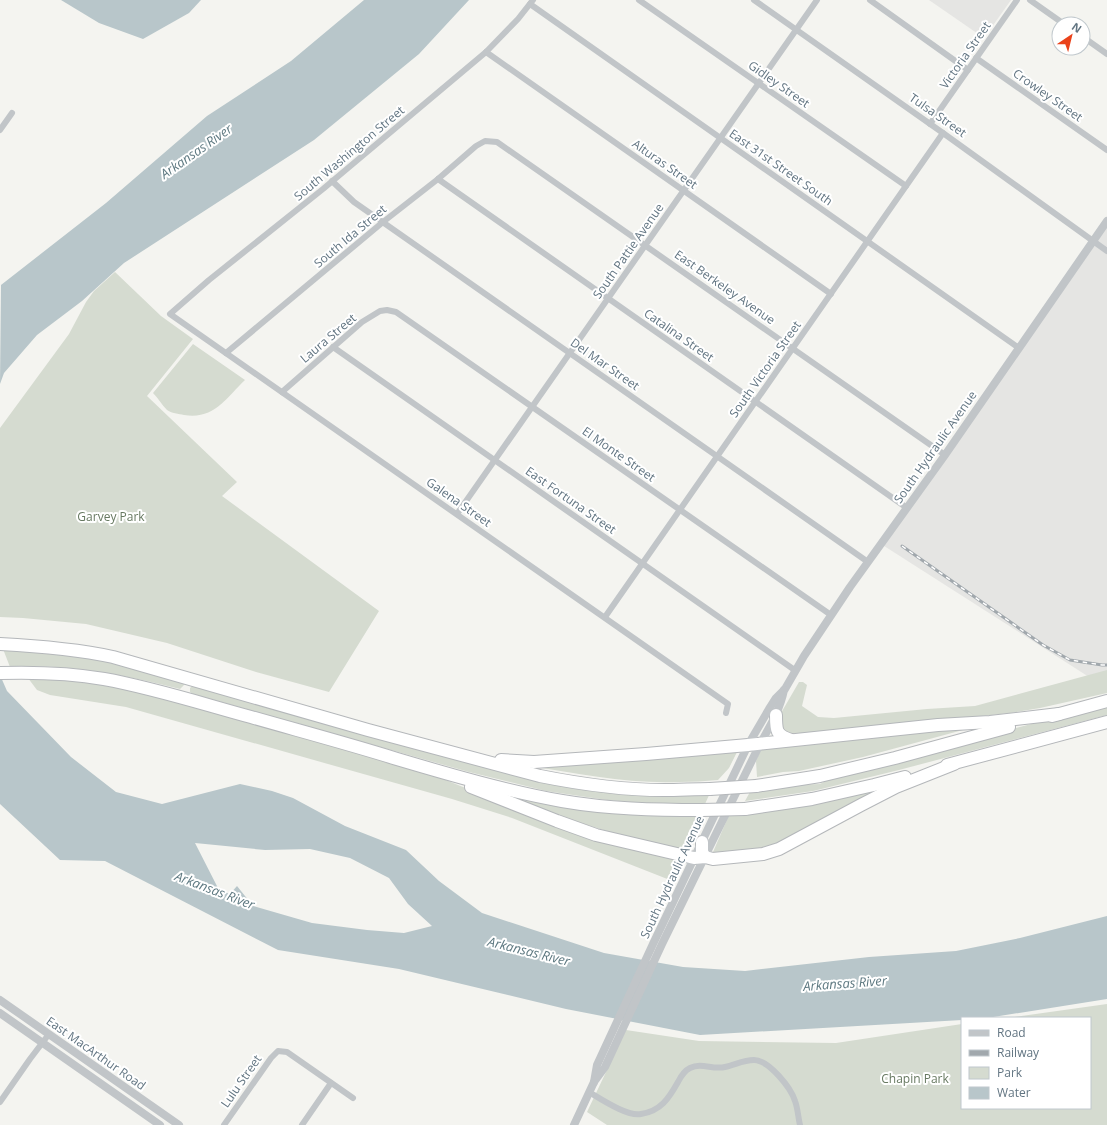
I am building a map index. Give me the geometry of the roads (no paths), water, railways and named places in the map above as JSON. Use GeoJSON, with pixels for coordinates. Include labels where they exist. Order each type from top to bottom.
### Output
{"type":"FeatureCollection","features":[{"type":"Feature","properties":{"kind":"highway"},"geometry":{"type":"LineString","coordinates":[[0,644],[82,651],[114,657],[431,747],[512,769],[566,781],[616,787],[663,790],[756,786],[820,776],[895,758],[974,735],[1107,701]]}},
{"type":"Feature","properties":{"kind":"highway"},"geometry":{"type":"LineString","coordinates":[[0,673],[26,672],[78,676],[127,684],[506,789],[563,801],[611,807],[654,810],[745,809],[812,800],[954,764],[1107,722]]}},
{"type":"Feature","properties":{"kind":"highway"},"geometry":{"type":"LineString","coordinates":[[431,747],[510,762],[534,762],[760,744],[1059,714]]}},
{"type":"Feature","properties":{"kind":"highway"},"geometry":{"type":"LineString","coordinates":[[776,715],[776,727],[778,732],[782,737],[791,740]]}},
{"type":"Feature","properties":{"kind":"highway"},"geometry":{"type":"LineString","coordinates":[[408,762],[596,835],[699,858],[713,859],[763,854],[779,849],[860,804],[954,764]]}},
{"type":"Feature","properties":{"kind":"highway"},"geometry":{"type":"LineString","coordinates":[[699,858],[702,852],[702,842]]}},
{"type":"Feature","properties":{"kind":"street","name":"Gidley Street"},"geometry":{"type":"LineString","coordinates":[[639,0],[906,186]]}},
{"type":"Feature","properties":{"kind":"street","name":"Tulsa Street"},"geometry":{"type":"LineString","coordinates":[[754,0],[943,132],[1107,251]]}},
{"type":"Feature","properties":{"kind":"street","name":"South Pattie Avenue"},"geometry":{"type":"LineString","coordinates":[[457,514],[817,0]]}},
{"type":"Feature","properties":{"kind":"street"},"geometry":{"type":"LineString","coordinates":[[870,0],[968,70]]}},
{"type":"Feature","properties":{"kind":"street","name":"Victoria Street"},"geometry":{"type":"LineString","coordinates":[[930,124],[1017,0]]}},
{"type":"Feature","properties":{"kind":"street"},"geometry":{"type":"LineString","coordinates":[[1030,0],[1053,16]]}},
{"type":"Feature","properties":{"kind":"street","name":"South Washington Street"},"geometry":{"type":"LineString","coordinates":[[170,314],[209,280],[332,181],[486,52],[518,19],[531,2]]}},
{"type":"Feature","properties":{"kind":"street","name":"East 31st Street South"},"geometry":{"type":"LineString","coordinates":[[531,2],[720,138],[1018,348]]}},
{"type":"Feature","properties":{"kind":"street"},"geometry":{"type":"LineString","coordinates":[[1091,43],[1107,54]]}},
{"type":"Feature","properties":{"kind":"street","name":"Alturas Street"},"geometry":{"type":"LineString","coordinates":[[486,52],[831,294]]}},
{"type":"Feature","properties":{"kind":"street","name":"Crowley Street"},"geometry":{"type":"LineString","coordinates":[[976,58],[1107,150]]}},
{"type":"Feature","properties":{"kind":"street"},"geometry":{"type":"LineString","coordinates":[[0,130],[12,113]]}},
{"type":"Feature","properties":{"kind":"street","name":"South Victoria Street"},"geometry":{"type":"LineString","coordinates":[[605,617],[943,132]]}},
{"type":"Feature","properties":{"kind":"street","name":"South Ida Street"},"geometry":{"type":"LineString","coordinates":[[226,354],[476,146],[485,141],[490,141]]}},
{"type":"Feature","properties":{"kind":"street","name":"East Berkeley Avenue"},"geometry":{"type":"LineString","coordinates":[[490,141],[501,144],[945,455]]}},
{"type":"Feature","properties":{"kind":"street","name":"Catalina Street"},"geometry":{"type":"LineString","coordinates":[[438,179],[907,508]]}},
{"type":"Feature","properties":{"kind":"street","name":"Del Mar Street"},"geometry":{"type":"LineString","coordinates":[[332,181],[346,196],[868,562]]}},
{"type":"Feature","properties":{"kind":"street","name":"South Hydraulic Avenue"},"geometry":{"type":"LineString","coordinates":[[702,842],[748,745],[776,698],[784,690],[831,615],[945,455],[1107,221]]}},
{"type":"Feature","properties":{"kind":"street","name":"Laura Street"},"geometry":{"type":"LineString","coordinates":[[282,392],[362,322],[384,310],[393,311]]}},
{"type":"Feature","properties":{"kind":"street","name":"El Monte Street"},"geometry":{"type":"LineString","coordinates":[[393,311],[532,406],[831,615]]}},
{"type":"Feature","properties":{"kind":"street","name":"Galena Street"},"geometry":{"type":"LineString","coordinates":[[170,314],[728,704],[726,713]]}},
{"type":"Feature","properties":{"kind":"street","name":"East Fortuna Street"},"geometry":{"type":"LineString","coordinates":[[333,347],[796,671]]}},
{"type":"Feature","properties":{"kind":"street","name":"South Hydraulic Avenue"},"geometry":{"type":"LineString","coordinates":[[614,1039],[653,944],[776,715],[782,701],[784,690]]}},
{"type":"Feature","properties":{"kind":"street","name":"South Hydraulic Avenue"},"geometry":{"type":"LineString","coordinates":[[574,1125],[594,1082],[597,1065],[614,1039],[662,944],[699,858]]}},
{"type":"Feature","properties":{"kind":"street","name":"East MacArthur Road"},"geometry":{"type":"LineString","coordinates":[[0,1000],[177,1125]]}},
{"type":"Feature","properties":{"kind":"street","name":"East MacArthur Road"},"geometry":{"type":"LineString","coordinates":[[0,1013],[160,1125]]}},
{"type":"Feature","properties":{"kind":"street"},"geometry":{"type":"LineString","coordinates":[[0,1102],[49,1034]]}},
{"type":"Feature","properties":{"kind":"street","name":"Lulu Street"},"geometry":{"type":"LineString","coordinates":[[224,1125],[271,1058],[278,1051],[287,1052],[331,1083]]}},
{"type":"Feature","properties":{"kind":"street"},"geometry":{"type":"LineString","coordinates":[[589,1092],[622,1110],[639,1115],[660,1107],[669,1098],[683,1073],[690,1068],[702,1064],[716,1068],[726,1067],[742,1061],[756,1060],[768,1065],[785,1084],[795,1101],[800,1125]]}},
{"type":"Feature","properties":{"kind":"street"},"geometry":{"type":"LineString","coordinates":[[302,1125],[331,1083],[353,1098]]}},
{"type":"Feature","properties":{"kind":"water"},"geometry":{"type":"Polygon","coordinates":[[[61,0],[201,0],[189,13],[143,39],[99,23],[61,0]]]}},
{"type":"Feature","properties":{"kind":"water","name":"Arkansas River"},"geometry":{"type":"Polygon","coordinates":[[[364,0],[469,0],[419,54],[314,140],[124,263],[82,301],[37,335],[4,373],[0,384],[1,285],[106,203],[207,116],[291,61],[364,0]]]}},
{"type":"Feature","properties":{"kind":"water","name":"Arkansas River"},"geometry":{"type":"Polygon","coordinates":[[[0,675],[7,691],[71,757],[116,792],[162,804],[240,784],[272,791],[293,798],[345,826],[406,850],[439,881],[482,913],[604,953],[683,967],[745,971],[869,957],[956,951],[1020,938],[1107,916],[1107,999],[993,1017],[961,1017],[961,1020],[700,1035],[566,1009],[399,969],[278,950],[105,861],[60,860],[0,804],[0,675]],[[195,843],[219,890],[230,894],[237,886],[253,906],[312,923],[367,930],[404,933],[432,926],[408,904],[389,878],[350,858],[310,849],[265,850],[195,843]]]}},
{"type":"Feature","properties":{"kind":"railway"},"geometry":{"type":"LineString","coordinates":[[902,546],[1043,645],[1070,660],[1107,665]]}},
{"type":"Feature","properties":{"kind":"park label","name":"Garvey Park"},"geometry":{"type":"Point","coordinates":[111,516]}},
{"type":"Feature","properties":{"kind":"park label","name":"Chapin Park"},"geometry":{"type":"Point","coordinates":[915,1078]}}]}
